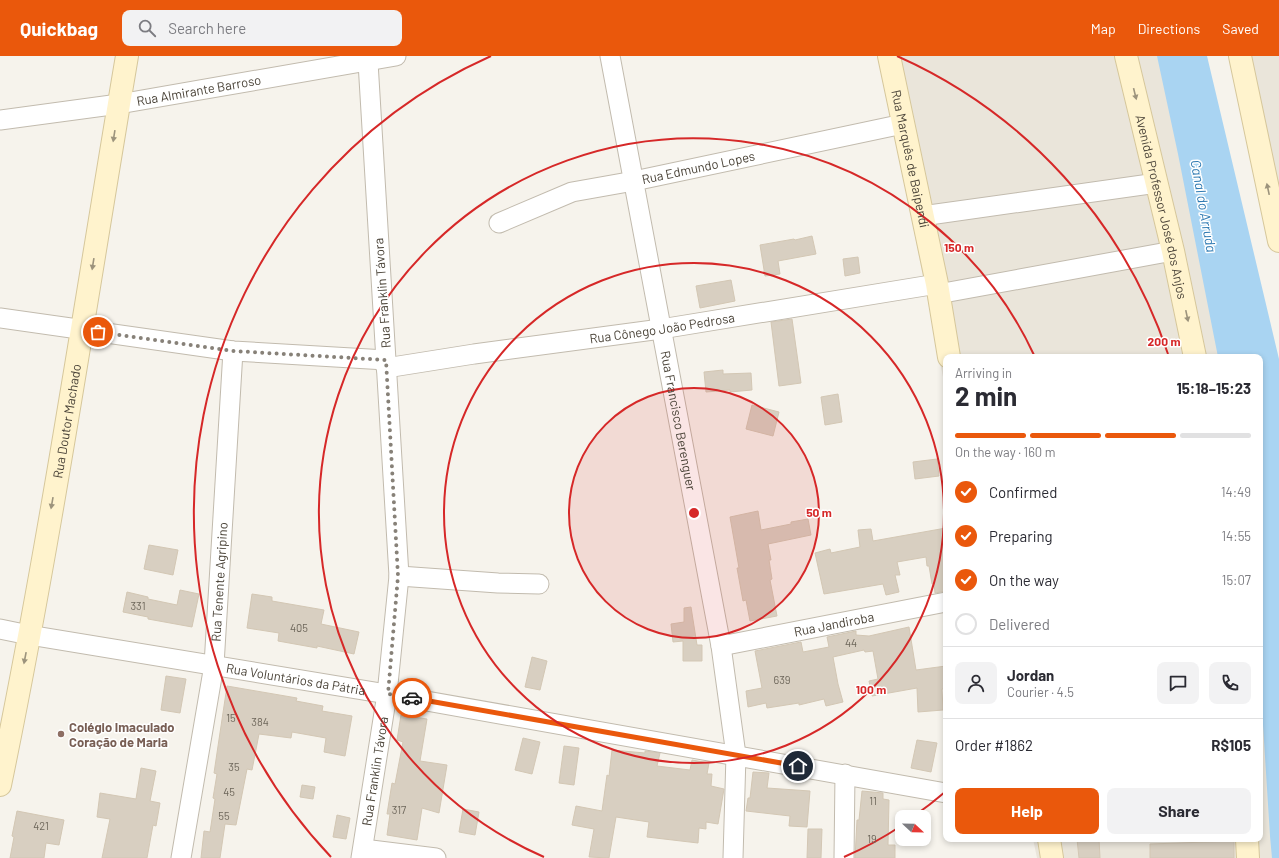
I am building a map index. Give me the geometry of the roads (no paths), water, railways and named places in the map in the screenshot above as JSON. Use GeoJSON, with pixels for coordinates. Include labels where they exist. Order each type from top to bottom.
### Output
{"type":"FeatureCollection","features":[{"type":"Feature","properties":{"kind":"street","name":"Rua Doutor Machado"},"geometry":{"type":"LineString","coordinates":[[0,785],[4,743],[29,635],[127,56]]}},
{"type":"Feature","properties":{"kind":"street","name":"Rua Almirante Barroso"},"geometry":{"type":"LineString","coordinates":[[0,120],[119,104],[396,56]]}},
{"type":"Feature","properties":{"kind":"street","name":"Rua Francisco Berenguer"},"geometry":{"type":"LineString","coordinates":[[610,56],[722,646],[736,755],[733,858]]}},
{"type":"Feature","properties":{"kind":"street","name":"Rua Marquês de Baipendi"},"geometry":{"type":"LineString","coordinates":[[889,56],[937,289],[948,354]]}},
{"type":"Feature","properties":{"kind":"street","name":"Avenida Professor José dos Anjos"},"geometry":{"type":"LineString","coordinates":[[1126,56],[1173,251],[1195,354]]}},
{"type":"Feature","properties":{"kind":"street"},"geometry":{"type":"LineString","coordinates":[[1240,56],[1279,241]]}},
{"type":"Feature","properties":{"kind":"street","name":"Rua Franklin Távora"},"geometry":{"type":"LineString","coordinates":[[362,853],[388,694],[398,576],[368,62]]}},
{"type":"Feature","properties":{"kind":"street","name":"Rua Edmundo Lopes"},"geometry":{"type":"LineString","coordinates":[[499,223],[572,192],[634,181],[903,124]]}},
{"type":"Feature","properties":{"kind":"street"},"geometry":{"type":"LineString","coordinates":[[922,216],[1156,183]]}},
{"type":"Feature","properties":{"kind":"street","name":"Rua Cônego João Pedrosa"},"geometry":{"type":"LineString","coordinates":[[0,318],[233,351],[386,364],[661,329],[937,289],[1173,251]]}},
{"type":"Feature","properties":{"kind":"street","name":"Rua Tenente Agripino"},"geometry":{"type":"LineString","coordinates":[[181,858],[214,665],[233,351]]}},
{"type":"Feature","properties":{"kind":"street"},"geometry":{"type":"LineString","coordinates":[[398,576],[498,583],[539,584]]}},
{"type":"Feature","properties":{"kind":"street","name":"Rua Jandiroba"},"geometry":{"type":"LineString","coordinates":[[722,646],[943,603]]}},
{"type":"Feature","properties":{"kind":"street","name":"Rua Voluntários da Pátria"},"geometry":{"type":"LineString","coordinates":[[0,629],[388,694],[943,792]]}},
{"type":"Feature","properties":{"kind":"street"},"geometry":{"type":"LineString","coordinates":[[844,858],[845,774]]}},
{"type":"Feature","properties":{"kind":"street"},"geometry":{"type":"LineString","coordinates":[[1049,842],[1052,858]]}},
{"type":"Feature","properties":{"kind":"street"},"geometry":{"type":"LineString","coordinates":[[1247,842],[1248,858]]}},
{"type":"Feature","properties":{"kind":"street"},"geometry":{"type":"LineString","coordinates":[[362,853],[436,858]]}},
{"type":"Feature","properties":{"kind":"water","name":"Canal do Arruda"},"geometry":{"type":"Polygon","coordinates":[[[1157,56],[1207,56],[1279,359],[1279,858],[1272,858],[1263,725],[1263,354],[1217,354],[1157,56]]]}},
{"type":"Feature","properties":{"kind":"place","name":"Colégio Imaculado Coração de Maria"},"geometry":{"type":"Point","coordinates":[61,734]}}]}
